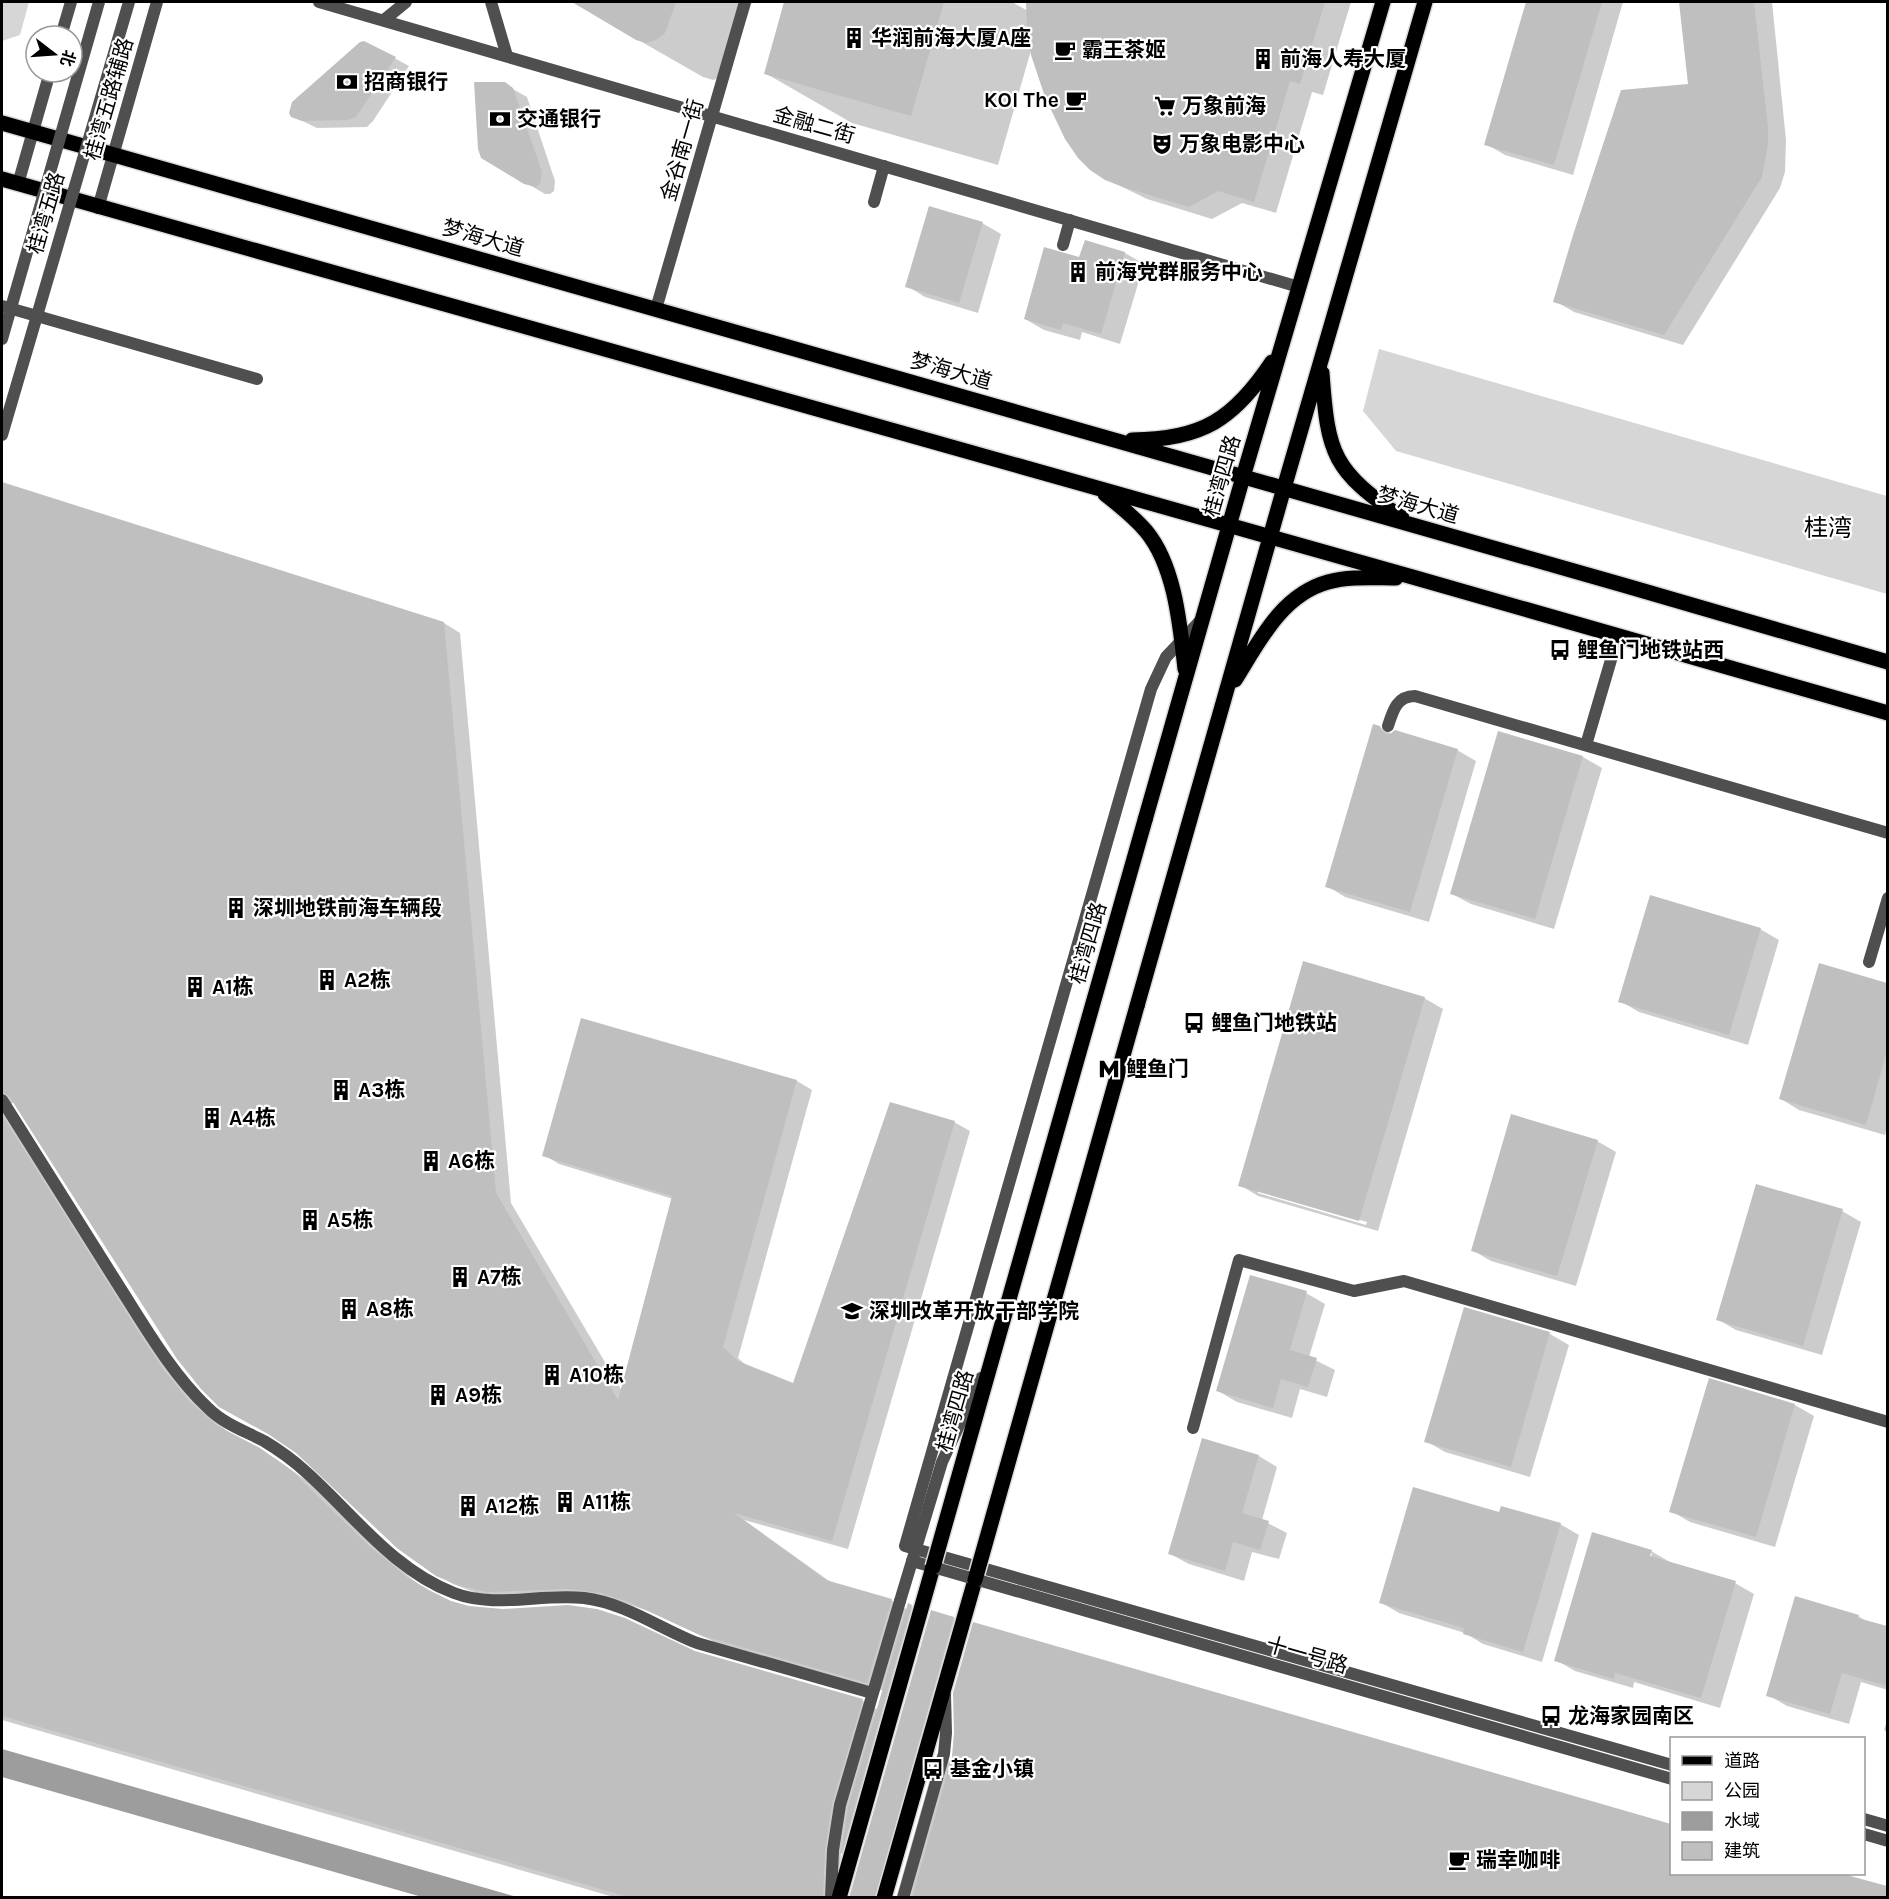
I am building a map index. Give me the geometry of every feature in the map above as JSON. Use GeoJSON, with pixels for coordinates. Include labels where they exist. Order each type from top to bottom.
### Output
{"type":"FeatureCollection","features":[{"type":"Feature","properties":{"kind":"main road","name":"桂湾四路"},"geometry":{"type":"LineString","coordinates":[[839,1898],[1243,477],[1383,2]]}},
{"type":"Feature","properties":{"kind":"main road"},"geometry":{"type":"LineString","coordinates":[[884,1898],[1270,537],[1425,2]]}},
{"type":"Feature","properties":{"kind":"main road","name":"梦海大道"},"geometry":{"type":"LineString","coordinates":[[2,123],[1887,662]]}},
{"type":"Feature","properties":{"kind":"main road"},"geometry":{"type":"LineString","coordinates":[[2,179],[1887,713]]}},
{"type":"Feature","properties":{"kind":"main road"},"geometry":{"type":"LineString","coordinates":[[1114,440],[1172,438],[1196,432],[1218,421],[1239,405],[1256,387],[1281,349]]}},
{"type":"Feature","properties":{"kind":"main road"},"geometry":{"type":"LineString","coordinates":[[1321,361],[1327,431],[1337,458],[1352,479],[1365,491],[1412,525]]}},
{"type":"Feature","properties":{"kind":"main road"},"geometry":{"type":"LineString","coordinates":[[1100,489],[1135,519],[1157,547],[1171,583],[1182,639],[1186,678]]}},
{"type":"Feature","properties":{"kind":"main road"},"geometry":{"type":"LineString","coordinates":[[1226,695],[1269,627],[1303,592],[1328,582],[1356,578],[1416,578]]}},
{"type":"Feature","properties":{"kind":"street"},"geometry":{"type":"LineString","coordinates":[[65,24],[71,2]]}},
{"type":"Feature","properties":{"kind":"street","name":"桂湾五路"},"geometry":{"type":"LineString","coordinates":[[2,339],[99,2]]}},
{"type":"Feature","properties":{"kind":"street","name":"桂湾五路"},"geometry":{"type":"LineString","coordinates":[[2,435],[129,2]]}},
{"type":"Feature","properties":{"kind":"street","name":"桂湾五路辅路"},"geometry":{"type":"LineString","coordinates":[[98,208],[157,2]]}},
{"type":"Feature","properties":{"kind":"street","name":"金融二街"},"geometry":{"type":"LineString","coordinates":[[319,2],[1299,286]]}},
{"type":"Feature","properties":{"kind":"street"},"geometry":{"type":"LineString","coordinates":[[384,21],[406,2]]}},
{"type":"Feature","properties":{"kind":"street"},"geometry":{"type":"LineString","coordinates":[[491,2],[507,56]]}},
{"type":"Feature","properties":{"kind":"street","name":"金谷南一街"},"geometry":{"type":"LineString","coordinates":[[656,309],[745,2]]}},
{"type":"Feature","properties":{"kind":"street"},"geometry":{"type":"LineString","coordinates":[[18,184],[47,84]]}},
{"type":"Feature","properties":{"kind":"street"},"geometry":{"type":"LineString","coordinates":[[874,202],[884,166]]}},
{"type":"Feature","properties":{"kind":"street"},"geometry":{"type":"LineString","coordinates":[[1063,245],[1070,220]]}},
{"type":"Feature","properties":{"kind":"street"},"geometry":{"type":"LineString","coordinates":[[2,306],[257,379]]}},
{"type":"Feature","properties":{"kind":"street"},"geometry":{"type":"LineString","coordinates":[[1203,618],[1166,657],[1151,689],[905,1546],[1670,1765]]}},
{"type":"Feature","properties":{"kind":"street"},"geometry":{"type":"LineString","coordinates":[[1586,745],[1618,636]]}},
{"type":"Feature","properties":{"kind":"street"},"geometry":{"type":"LineString","coordinates":[[1388,726],[1399,701],[1415,696],[1887,833]]}},
{"type":"Feature","properties":{"kind":"street"},"geometry":{"type":"LineString","coordinates":[[1869,962],[1887,898]]}},
{"type":"Feature","properties":{"kind":"street"},"geometry":{"type":"LineString","coordinates":[[2,1100],[136,1312],[165,1356],[195,1394],[209,1409],[233,1427],[264,1441],[286,1455],[307,1472],[383,1547],[432,1583],[478,1599],[508,1601],[559,1596],[587,1598],[613,1604],[697,1643],[872,1693]]}},
{"type":"Feature","properties":{"kind":"street"},"geometry":{"type":"LineString","coordinates":[[1192,1428],[1239,1260],[1354,1291],[1404,1281],[1887,1422]]}},
{"type":"Feature","properties":{"kind":"street"},"geometry":{"type":"LineString","coordinates":[[831,1898],[833,1850],[840,1805],[872,1693],[942,1462],[994,1353]]}},
{"type":"Feature","properties":{"kind":"street","name":"十一号路"},"geometry":{"type":"LineString","coordinates":[[912,1561],[1670,1779]]}},
{"type":"Feature","properties":{"kind":"street"},"geometry":{"type":"LineString","coordinates":[[903,1898],[946,1743],[944,1686]]}},
{"type":"Feature","properties":{"kind":"street"},"geometry":{"type":"LineString","coordinates":[[1865,1820],[1887,1826]]}},
{"type":"Feature","properties":{"kind":"street"},"geometry":{"type":"LineString","coordinates":[[1865,1835],[1887,1841]]}},
{"type":"Feature","properties":{"kind":"green space"},"geometry":{"type":"Polygon","coordinates":[[[2,2],[29,2],[20,35],[2,41],[2,2]]]}},
{"type":"Feature","properties":{"kind":"green space"},"geometry":{"type":"Polygon","coordinates":[[[1379,349],[1887,496],[1887,594],[1396,451],[1363,411],[1379,349]]]}},
{"type":"Feature","properties":{"kind":"water"},"geometry":{"type":"Polygon","coordinates":[[[2,1749],[517,1897],[422,1897],[2,1777],[2,1749]]]}},
{"type":"Feature","properties":{"kind":"building"},"geometry":{"type":"Polygon","coordinates":[[[572,2],[676,2],[665,33],[656,40],[646,43],[636,40],[572,2]]]}},
{"type":"Feature","properties":{"kind":"building","name":"华润前海大厦A座"},"geometry":{"type":"Polygon","coordinates":[[[784,2],[944,2],[911,116],[764,74],[784,2]]]}},
{"type":"Feature","properties":{"kind":"building","name":"万象前海"},"geometry":{"type":"Polygon","coordinates":[[[1026,2],[1325,2],[1300,84],[1290,81],[1254,202],[1218,191],[1189,207],[1123,187],[1105,180],[1090,170],[1078,158],[1065,139],[1045,97],[1031,55],[1027,33],[1026,2]]]}},
{"type":"Feature","properties":{"kind":"building"},"geometry":{"type":"Polygon","coordinates":[[[1526,2],[1602,2],[1554,165],[1484,145],[1526,2]]]}},
{"type":"Feature","properties":{"kind":"building"},"geometry":{"type":"Polygon","coordinates":[[[1679,2],[1754,2],[1768,144],[1762,177],[1664,335],[1553,302],[1621,90],[1688,84],[1679,2]]]}},
{"type":"Feature","properties":{"kind":"building","name":"招商银行"},"geometry":{"type":"Polygon","coordinates":[[[364,41],[396,57],[356,117],[348,120],[302,121],[291,117],[289,113],[292,102],[360,42],[364,41]]]}},
{"type":"Feature","properties":{"kind":"building","name":"交通银行"},"geometry":{"type":"Polygon","coordinates":[[[474,82],[505,82],[513,88],[542,172],[540,184],[536,187],[524,184],[481,158],[478,149],[474,82]]]}},
{"type":"Feature","properties":{"kind":"building"},"geometry":{"type":"Polygon","coordinates":[[[929,206],[983,222],[959,303],[905,287],[929,206]]]}},
{"type":"Feature","properties":{"kind":"building"},"geometry":{"type":"Polygon","coordinates":[[[1085,240],[1125,252],[1101,334],[1063,323],[1061,330],[1024,319],[1044,247],[1079,257],[1085,240]]]}},
{"type":"Feature","properties":{"kind":"building"},"geometry":{"type":"Polygon","coordinates":[[[2,482],[444,622],[496,1193],[618,1400],[672,1196],[542,1156],[581,1018],[797,1080],[723,1347],[738,1361],[793,1383],[890,1102],[955,1121],[832,1541],[734,1513],[826,1580],[892,1599],[867,1683],[700,1635],[631,1603],[601,1593],[568,1589],[487,1592],[457,1585],[436,1576],[398,1549],[296,1453],[268,1434],[219,1407],[177,1359],[9,1096],[2,1092],[2,482]]]}},
{"type":"Feature","properties":{"kind":"building"},"geometry":{"type":"Polygon","coordinates":[[[1373,724],[1380,726],[1386,734],[1395,730],[1458,749],[1410,912],[1325,887],[1373,724]]]}},
{"type":"Feature","properties":{"kind":"building"},"geometry":{"type":"Polygon","coordinates":[[[1498,731],[1583,756],[1535,919],[1450,894],[1498,731]]]}},
{"type":"Feature","properties":{"kind":"building"},"geometry":{"type":"Polygon","coordinates":[[[1650,895],[1761,928],[1729,1035],[1618,1002],[1650,895]]]}},
{"type":"Feature","properties":{"kind":"building"},"geometry":{"type":"Polygon","coordinates":[[[1303,961],[1425,997],[1359,1221],[1238,1186],[1303,961]]]}},
{"type":"Feature","properties":{"kind":"building"},"geometry":{"type":"Polygon","coordinates":[[[1819,963],[1887,983],[1887,1051],[1866,1125],[1779,1099],[1819,963]]]}},
{"type":"Feature","properties":{"kind":"building"},"geometry":{"type":"Polygon","coordinates":[[[1511,1114],[1598,1140],[1557,1276],[1471,1251],[1511,1114]]]}},
{"type":"Feature","properties":{"kind":"building"},"geometry":{"type":"Polygon","coordinates":[[[2,1115],[141,1336],[163,1369],[188,1400],[216,1425],[260,1448],[291,1470],[369,1546],[407,1577],[451,1601],[469,1606],[503,1609],[568,1605],[597,1609],[625,1618],[695,1651],[863,1699],[832,1804],[825,1850],[823,1898],[632,1898],[2,1716],[2,1115]]]}},
{"type":"Feature","properties":{"kind":"building"},"geometry":{"type":"Polygon","coordinates":[[[1756,1184],[1843,1209],[1803,1346],[1716,1320],[1756,1184]]]}},
{"type":"Feature","properties":{"kind":"building"},"geometry":{"type":"Polygon","coordinates":[[[1250,1275],[1307,1291],[1290,1350],[1317,1358],[1308,1387],[1281,1379],[1273,1408],[1216,1391],[1250,1275]]]}},
{"type":"Feature","properties":{"kind":"building"},"geometry":{"type":"Polygon","coordinates":[[[1464,1307],[1550,1332],[1511,1467],[1424,1442],[1464,1307]]]}},
{"type":"Feature","properties":{"kind":"building"},"geometry":{"type":"Polygon","coordinates":[[[1709,1378],[1795,1404],[1756,1537],[1669,1512],[1709,1378]]]}},
{"type":"Feature","properties":{"kind":"building"},"geometry":{"type":"Polygon","coordinates":[[[1202,1438],[1259,1455],[1242,1513],[1269,1521],[1260,1550],[1233,1542],[1225,1571],[1168,1554],[1202,1438]]]}},
{"type":"Feature","properties":{"kind":"building"},"geometry":{"type":"Polygon","coordinates":[[[1413,1487],[1499,1512],[1501,1506],[1561,1523],[1523,1652],[1463,1634],[1464,1628],[1379,1603],[1413,1487]]]}},
{"type":"Feature","properties":{"kind":"building"},"geometry":{"type":"Polygon","coordinates":[[[1592,1532],[1652,1550],[1650,1556],[1736,1581],[1701,1698],[1615,1673],[1614,1679],[1554,1661],[1592,1532]]]}},
{"type":"Feature","properties":{"kind":"building"},"geometry":{"type":"Polygon","coordinates":[[[1795,1596],[1887,1626],[1887,1686],[1842,1673],[1830,1714],[1766,1696],[1795,1596]]]}},
{"type":"Feature","properties":{"kind":"building"},"geometry":{"type":"Polygon","coordinates":[[[908,1603],[912,1605],[841,1855],[848,1807],[908,1603]]]}},
{"type":"Feature","properties":{"kind":"building"},"geometry":{"type":"Polygon","coordinates":[[[931,1610],[954,1617],[875,1898],[849,1898],[931,1610]]]}},
{"type":"Feature","properties":{"kind":"building"},"geometry":{"type":"Polygon","coordinates":[[[973,1622],[1670,1824],[1670,1875],[1847,1875],[1887,1886],[1887,1898],[912,1898],[952,1756],[953,1693],[973,1622]]]}},
{"type":"Feature","properties":{"kind":"place","name":"华润前海大厦A座"},"geometry":{"type":"Point","coordinates":[854,38]}},
{"type":"Feature","properties":{"kind":"place","name":"霸王茶姬"},"geometry":{"type":"Point","coordinates":[1065,50]}},
{"type":"Feature","properties":{"kind":"place","name":"前海人寿大厦"},"geometry":{"type":"Point","coordinates":[1263,59]}},
{"type":"Feature","properties":{"kind":"place","name":"招商银行"},"geometry":{"type":"Point","coordinates":[347,82]}},
{"type":"Feature","properties":{"kind":"place","name":"KOI The"},"geometry":{"type":"Point","coordinates":[1076,100]}},
{"type":"Feature","properties":{"kind":"place","name":"万象前海"},"geometry":{"type":"Point","coordinates":[1165,106]}},
{"type":"Feature","properties":{"kind":"place","name":"交通银行"},"geometry":{"type":"Point","coordinates":[500,119]}},
{"type":"Feature","properties":{"kind":"place","name":"万象电影中心"},"geometry":{"type":"Point","coordinates":[1162,144]}},
{"type":"Feature","properties":{"kind":"place","name":"前海党群服务中心"},"geometry":{"type":"Point","coordinates":[1078,272]}},
{"type":"Feature","properties":{"kind":"place","name":"鲤鱼门地铁站西"},"geometry":{"type":"Point","coordinates":[1560,650]}},
{"type":"Feature","properties":{"kind":"place","name":"深圳地铁前海车辆段"},"geometry":{"type":"Point","coordinates":[236,908]}},
{"type":"Feature","properties":{"kind":"place","name":"A2栋"},"geometry":{"type":"Point","coordinates":[327,980]}},
{"type":"Feature","properties":{"kind":"place","name":"A1栋"},"geometry":{"type":"Point","coordinates":[195,987]}},
{"type":"Feature","properties":{"kind":"place","name":"鲤鱼门地铁站"},"geometry":{"type":"Point","coordinates":[1194,1023]}},
{"type":"Feature","properties":{"kind":"place","name":"鲤鱼门"},"geometry":{"type":"Point","coordinates":[1109,1069]}},
{"type":"Feature","properties":{"kind":"place","name":"A3栋"},"geometry":{"type":"Point","coordinates":[341,1090]}},
{"type":"Feature","properties":{"kind":"place","name":"A4栋"},"geometry":{"type":"Point","coordinates":[212,1118]}},
{"type":"Feature","properties":{"kind":"place","name":"A6栋"},"geometry":{"type":"Point","coordinates":[431,1161]}},
{"type":"Feature","properties":{"kind":"place","name":"A5栋"},"geometry":{"type":"Point","coordinates":[310,1220]}},
{"type":"Feature","properties":{"kind":"place","name":"A7栋"},"geometry":{"type":"Point","coordinates":[460,1277]}},
{"type":"Feature","properties":{"kind":"place","name":"A8栋"},"geometry":{"type":"Point","coordinates":[349,1309]}},
{"type":"Feature","properties":{"kind":"place","name":"深圳改革开放干部学院"},"geometry":{"type":"Point","coordinates":[852,1311]}},
{"type":"Feature","properties":{"kind":"place","name":"A10栋"},"geometry":{"type":"Point","coordinates":[552,1375]}},
{"type":"Feature","properties":{"kind":"place","name":"A9栋"},"geometry":{"type":"Point","coordinates":[438,1395]}},
{"type":"Feature","properties":{"kind":"place","name":"A11栋"},"geometry":{"type":"Point","coordinates":[565,1502]}},
{"type":"Feature","properties":{"kind":"place","name":"A12栋"},"geometry":{"type":"Point","coordinates":[468,1506]}},
{"type":"Feature","properties":{"kind":"place","name":"龙海家园南区"},"geometry":{"type":"Point","coordinates":[1551,1716]}},
{"type":"Feature","properties":{"kind":"place","name":"基金小镇"},"geometry":{"type":"Point","coordinates":[933,1769]}},
{"type":"Feature","properties":{"kind":"place","name":"瑞幸咖啡"},"geometry":{"type":"Point","coordinates":[1459,1860]}},
{"type":"Feature","properties":{"kind":"district","name":"桂湾"},"geometry":{"type":"Point","coordinates":[1828,528]}}]}
